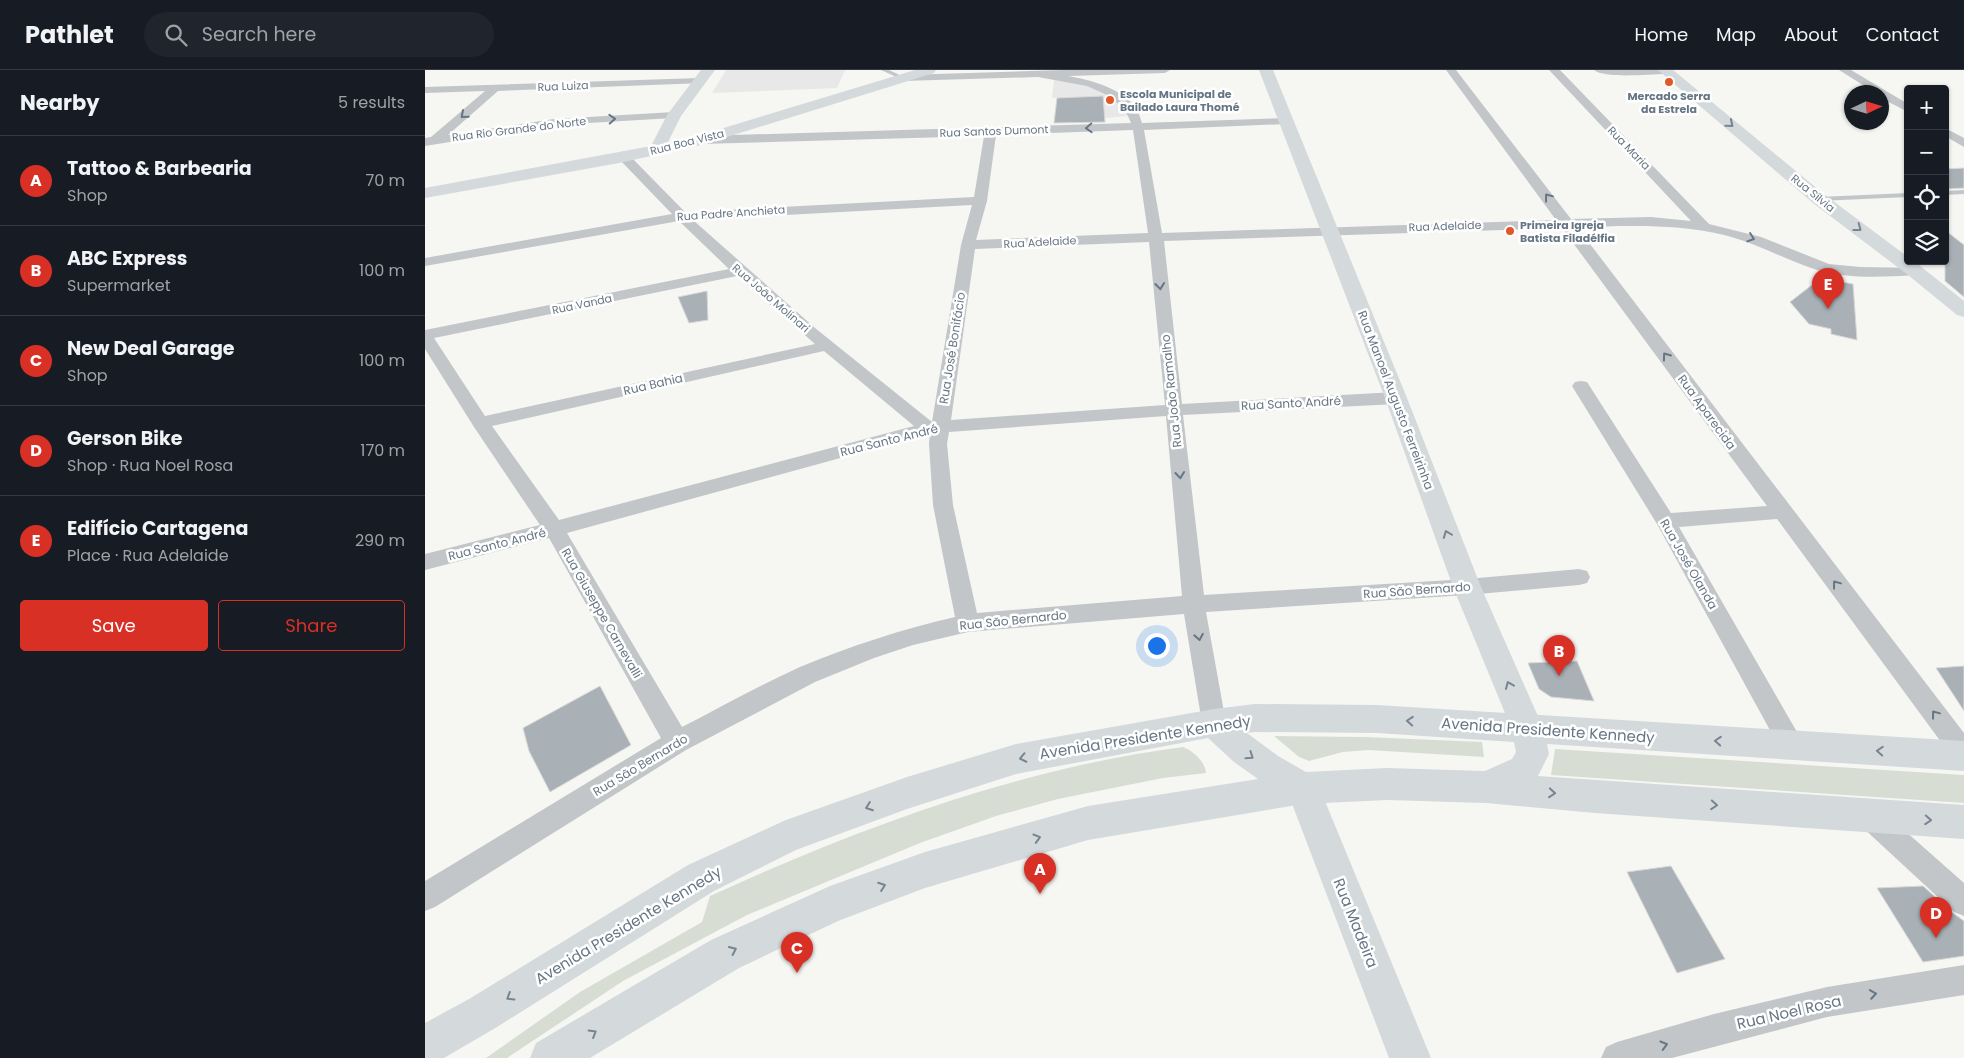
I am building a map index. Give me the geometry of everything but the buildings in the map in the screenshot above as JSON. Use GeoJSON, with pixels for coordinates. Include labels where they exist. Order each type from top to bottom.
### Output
{"type":"FeatureCollection","features":[{"type":"Feature","properties":{"kind":"main road","name":"Rua Boa Vista"},"geometry":{"type":"LineString","coordinates":[[430,192],[624,157],[701,140],[929,70]]}},
{"type":"Feature","properties":{"kind":"main road","name":"Rua Manoel Augusto Ferreirinha"},"geometry":{"type":"LineString","coordinates":[[1266,70],[1331,230],[1467,587],[1528,730],[1533,754],[1524,770],[1486,787]]}},
{"type":"Feature","properties":{"kind":"main road","name":"Rua Sílvia"},"geometry":{"type":"LineString","coordinates":[[1666,70],[1819,199],[1915,271],[1964,311]]}},
{"type":"Feature","properties":{"kind":"main road"},"geometry":{"type":"LineString","coordinates":[[657,150],[674,115],[704,76]]}},
{"type":"Feature","properties":{"kind":"main road","name":"Avenida Presidente Kennedy"},"geometry":{"type":"LineString","coordinates":[[425,1046],[483,1013],[701,878],[786,837],[907,793],[1016,759],[1214,723],[1255,718],[1350,718],[1793,746],[1964,754]]}},
{"type":"Feature","properties":{"kind":"main road"},"geometry":{"type":"LineString","coordinates":[[1214,723],[1241,749],[1273,772],[1303,788]]}},
{"type":"Feature","properties":{"kind":"main road"},"geometry":{"type":"LineString","coordinates":[[551,1058],[725,954],[830,905],[925,870],[1088,823],[1303,788],[1387,784],[1486,787],[1964,822]]}},
{"type":"Feature","properties":{"kind":"main road","name":"Rua Madeira"},"geometry":{"type":"LineString","coordinates":[[1303,788],[1410,1058]]}},
{"type":"Feature","properties":{"kind":"street"},"geometry":{"type":"LineString","coordinates":[[652,70],[671,82]]}},
{"type":"Feature","properties":{"kind":"street"},"geometry":{"type":"LineString","coordinates":[[903,78],[1165,70]]}},
{"type":"Feature","properties":{"kind":"street","name":"Rua Aparecida"},"geometry":{"type":"LineString","coordinates":[[1451,70],[1567,222],[1781,512],[1964,754]]}},
{"type":"Feature","properties":{"kind":"street","name":"Rua Maria"},"geometry":{"type":"LineString","coordinates":[[1553,70],[1704,226]]}},
{"type":"Feature","properties":{"kind":"street"},"geometry":{"type":"LineString","coordinates":[[1599,70],[1621,72],[1666,70]]}},
{"type":"Feature","properties":{"kind":"street"},"geometry":{"type":"LineString","coordinates":[[1844,70],[1868,85]]}},
{"type":"Feature","properties":{"kind":"street"},"geometry":{"type":"LineString","coordinates":[[1090,83],[1091,78],[1108,72]]}},
{"type":"Feature","properties":{"kind":"street","name":"Rua João Ramalho"},"geometry":{"type":"LineString","coordinates":[[1038,74],[1090,83],[1111,93],[1130,107],[1138,126],[1155,237],[1194,604],[1214,723]]}},
{"type":"Feature","properties":{"kind":"street","name":"Rua Luiza"},"geometry":{"type":"LineString","coordinates":[[425,90],[671,82],[704,76]]}},
{"type":"Feature","properties":{"kind":"street"},"geometry":{"type":"LineString","coordinates":[[429,141],[494,89]]}},
{"type":"Feature","properties":{"kind":"street"},"geometry":{"type":"LineString","coordinates":[[1889,98],[1904,107]]}},
{"type":"Feature","properties":{"kind":"street","name":"Rua Rio Grande do Norte"},"geometry":{"type":"LineString","coordinates":[[429,141],[554,122],[674,115]]}},
{"type":"Feature","properties":{"kind":"street","name":"Rua Santos Dumont"},"geometry":{"type":"LineString","coordinates":[[701,140],[1286,121]]}},
{"type":"Feature","properties":{"kind":"street","name":"Rua José Bonifácio"},"geometry":{"type":"LineString","coordinates":[[968,623],[943,505],[934,427],[968,246],[980,201],[991,132]]}},
{"type":"Feature","properties":{"kind":"street"},"geometry":{"type":"LineString","coordinates":[[1949,134],[1964,143]]}},
{"type":"Feature","properties":{"kind":"street","name":"Rua João Molinari"},"geometry":{"type":"LineString","coordinates":[[624,157],[739,271],[826,346],[934,427]]}},
{"type":"Feature","properties":{"kind":"street","name":"Rua Padre Anchieta"},"geometry":{"type":"LineString","coordinates":[[425,262],[683,216],[980,201]]}},
{"type":"Feature","properties":{"kind":"street","name":"Rua Adelaide"},"geometry":{"type":"LineString","coordinates":[[968,246],[1331,230],[1651,221],[1704,226],[1746,236],[1826,268],[1861,272],[1915,271]]}},
{"type":"Feature","properties":{"kind":"street","name":"Rua Vanda"},"geometry":{"type":"LineString","coordinates":[[425,336],[739,271]]}},
{"type":"Feature","properties":{"kind":"street","name":"Rua Giuseppe Carnevalli"},"geometry":{"type":"LineString","coordinates":[[425,336],[480,423],[554,529],[677,742]]}},
{"type":"Feature","properties":{"kind":"street","name":"Rua Bahia"},"geometry":{"type":"LineString","coordinates":[[480,423],[826,346]]}},
{"type":"Feature","properties":{"kind":"street","name":"Rua José Olanda"},"geometry":{"type":"LineString","coordinates":[[1581,386],[1665,521],[1793,746]]}},
{"type":"Feature","properties":{"kind":"street","name":"Rua Santo André"},"geometry":{"type":"LineString","coordinates":[[425,562],[934,427],[1173,410],[1396,398]]}},
{"type":"Feature","properties":{"kind":"street"},"geometry":{"type":"LineString","coordinates":[[1665,521],[1781,512]]}},
{"type":"Feature","properties":{"kind":"street","name":"Rua São Bernardo"},"geometry":{"type":"LineString","coordinates":[[425,897],[677,742],[807,675],[913,636],[968,623],[1194,604],[1467,587],[1579,577]]}},
{"type":"Feature","properties":{"kind":"street"},"geometry":{"type":"LineString","coordinates":[[1869,816],[1964,902]]}},
{"type":"Feature","properties":{"kind":"street","name":"Rua Noel Rosa"},"geometry":{"type":"LineString","coordinates":[[1617,1058],[1714,1030],[1827,1002],[1964,980]]}},
{"type":"Feature","properties":{"kind":"lane"},"geometry":{"type":"LineString","coordinates":[[884,70],[903,78]]}},
{"type":"Feature","properties":{"kind":"lane"},"geometry":{"type":"LineString","coordinates":[[1960,193],[1964,198]]}},
{"type":"Feature","properties":{"kind":"lane"},"geometry":{"type":"LineString","coordinates":[[1819,199],[1904,195]]}},
{"type":"Feature","properties":{"kind":"shaded area"},"geometry":{"type":"Polygon","coordinates":[[[726,70],[845,70],[837,88],[712,93],[726,70]]]}},
{"type":"Feature","properties":{"kind":"shaded area","name":"Escola Municipal de Bailado Laura Thomé"},"geometry":{"type":"Polygon","coordinates":[[[1054,80],[1083,84],[1108,93],[1120,102],[1129,116],[1105,118],[1103,96],[1052,98],[1054,80]]]}},
{"type":"Feature","properties":{"kind":"shaded area"},"geometry":{"type":"Polygon","coordinates":[[[1274,736],[1365,737],[1482,742],[1484,757],[1368,750],[1343,752],[1309,761],[1299,757],[1274,736]]]}},
{"type":"Feature","properties":{"kind":"shaded area"},"geometry":{"type":"Polygon","coordinates":[[[1183,747],[1198,757],[1206,773],[1163,778],[1058,799],[996,816],[920,843],[747,915],[623,981],[507,1058],[486,1058],[580,992],[702,922],[710,896],[824,847],[882,824],[941,804],[1060,770],[1121,757],[1183,747]]]}},
{"type":"Feature","properties":{"kind":"shaded area"},"geometry":{"type":"Polygon","coordinates":[[[1555,749],[1964,775],[1964,803],[1551,775],[1555,749]]]}},
{"type":"Feature","properties":{"kind":"place","name":"Mercado Serra da Estrela"},"geometry":{"type":"Point","coordinates":[1669,82]}},
{"type":"Feature","properties":{"kind":"place","name":"Escola Municipal de Bailado Laura Thomé"},"geometry":{"type":"Point","coordinates":[1110,100]}},
{"type":"Feature","properties":{"kind":"place","name":"Primeira Igreja Batista Filadélfia"},"geometry":{"type":"Point","coordinates":[1510,231]}},
{"type":"Feature","properties":{"kind":"place","name":"Edifício Cartagena"},"geometry":{"type":"Point","coordinates":[1828,309]}},
{"type":"Feature","properties":{"kind":"place","name":"ABC Express"},"geometry":{"type":"Point","coordinates":[1559,676]}},
{"type":"Feature","properties":{"kind":"place","name":"Tattoo & Barbearia"},"geometry":{"type":"Point","coordinates":[1040,894]}},
{"type":"Feature","properties":{"kind":"place","name":"Gerson Bike"},"geometry":{"type":"Point","coordinates":[1936,938]}},
{"type":"Feature","properties":{"kind":"place","name":"New Deal Garage"},"geometry":{"type":"Point","coordinates":[797,973]}}]}
